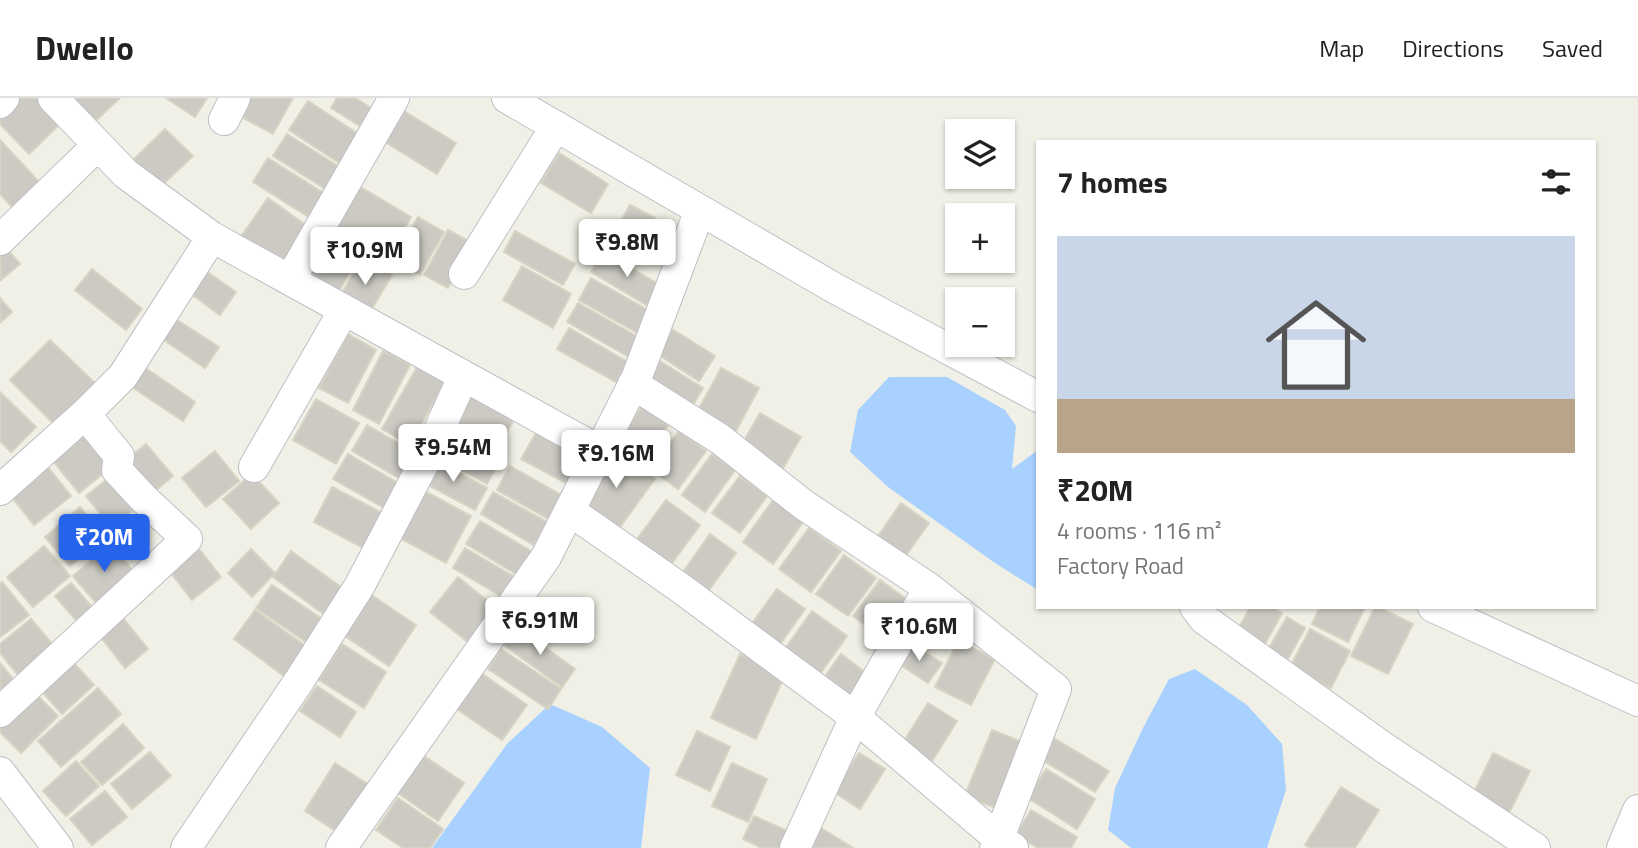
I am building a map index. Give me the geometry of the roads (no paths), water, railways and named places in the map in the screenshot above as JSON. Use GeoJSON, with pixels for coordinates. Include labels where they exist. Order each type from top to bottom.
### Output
{"type":"FeatureCollection","features":[{"type":"Feature","properties":{"kind":"street"},"geometry":{"type":"LineString","coordinates":[[0,103],[4,98]]}},
{"type":"Feature","properties":{"kind":"street"},"geometry":{"type":"LineString","coordinates":[[52,98],[126,174],[212,237],[600,451]]}},
{"type":"Feature","properties":{"kind":"street"},"geometry":{"type":"LineString","coordinates":[[290,280],[394,98]]}},
{"type":"Feature","properties":{"kind":"street"},"geometry":{"type":"LineString","coordinates":[[507,98],[836,289],[1036,396]]}},
{"type":"Feature","properties":{"kind":"street"},"geometry":{"type":"LineString","coordinates":[[464,274],[556,126]]}},
{"type":"Feature","properties":{"kind":"street"},"geometry":{"type":"LineString","coordinates":[[0,240],[98,145]]}},
{"type":"Feature","properties":{"kind":"street"},"geometry":{"type":"LineString","coordinates":[[341,848],[546,557],[633,384],[700,210]]}},
{"type":"Feature","properties":{"kind":"street"},"geometry":{"type":"LineString","coordinates":[[0,490],[85,414],[122,376],[212,237]]}},
{"type":"Feature","properties":{"kind":"street"},"geometry":{"type":"LineString","coordinates":[[254,467],[344,310]]}},
{"type":"Feature","properties":{"kind":"street"},"geometry":{"type":"LineString","coordinates":[[187,848],[360,585],[427,457],[463,377]]}},
{"type":"Feature","properties":{"kind":"street"},"geometry":{"type":"LineString","coordinates":[[569,511],[679,587],[855,718],[1002,845],[1056,689],[929,588],[804,505],[720,439],[633,384]]}},
{"type":"Feature","properties":{"kind":"street"},"geometry":{"type":"LineString","coordinates":[[0,712],[187,539],[117,470],[119,456],[85,414]]}},
{"type":"Feature","properties":{"kind":"street"},"geometry":{"type":"LineString","coordinates":[[795,848],[855,718],[929,588]]}},
{"type":"Feature","properties":{"kind":"street"},"geometry":{"type":"LineString","coordinates":[[1196,609],[1204,619],[1383,747],[1535,848]]}},
{"type":"Feature","properties":{"kind":"street"},"geometry":{"type":"LineString","coordinates":[[1437,609],[1638,701]]}},
{"type":"Feature","properties":{"kind":"street"},"geometry":{"type":"LineString","coordinates":[[0,772],[58,848]]}},
{"type":"Feature","properties":{"kind":"street"},"geometry":{"type":"LineString","coordinates":[[1622,848],[1638,810]]}},
{"type":"Feature","properties":{"kind":"water"},"geometry":{"type":"Polygon","coordinates":[[[889,377],[947,377],[1005,410],[1016,426],[1012,469],[1036,451],[1036,589],[888,487],[850,452],[858,410],[889,377]]]}},
{"type":"Feature","properties":{"kind":"water"},"geometry":{"type":"Polygon","coordinates":[[[1195,669],[1247,705],[1282,744],[1286,790],[1267,848],[1131,848],[1108,830],[1115,788],[1169,679],[1195,669]]]}},
{"type":"Feature","properties":{"kind":"water"},"geometry":{"type":"Polygon","coordinates":[[[550,704],[602,727],[650,768],[641,848],[432,848],[507,744],[550,704]]]}}]}
